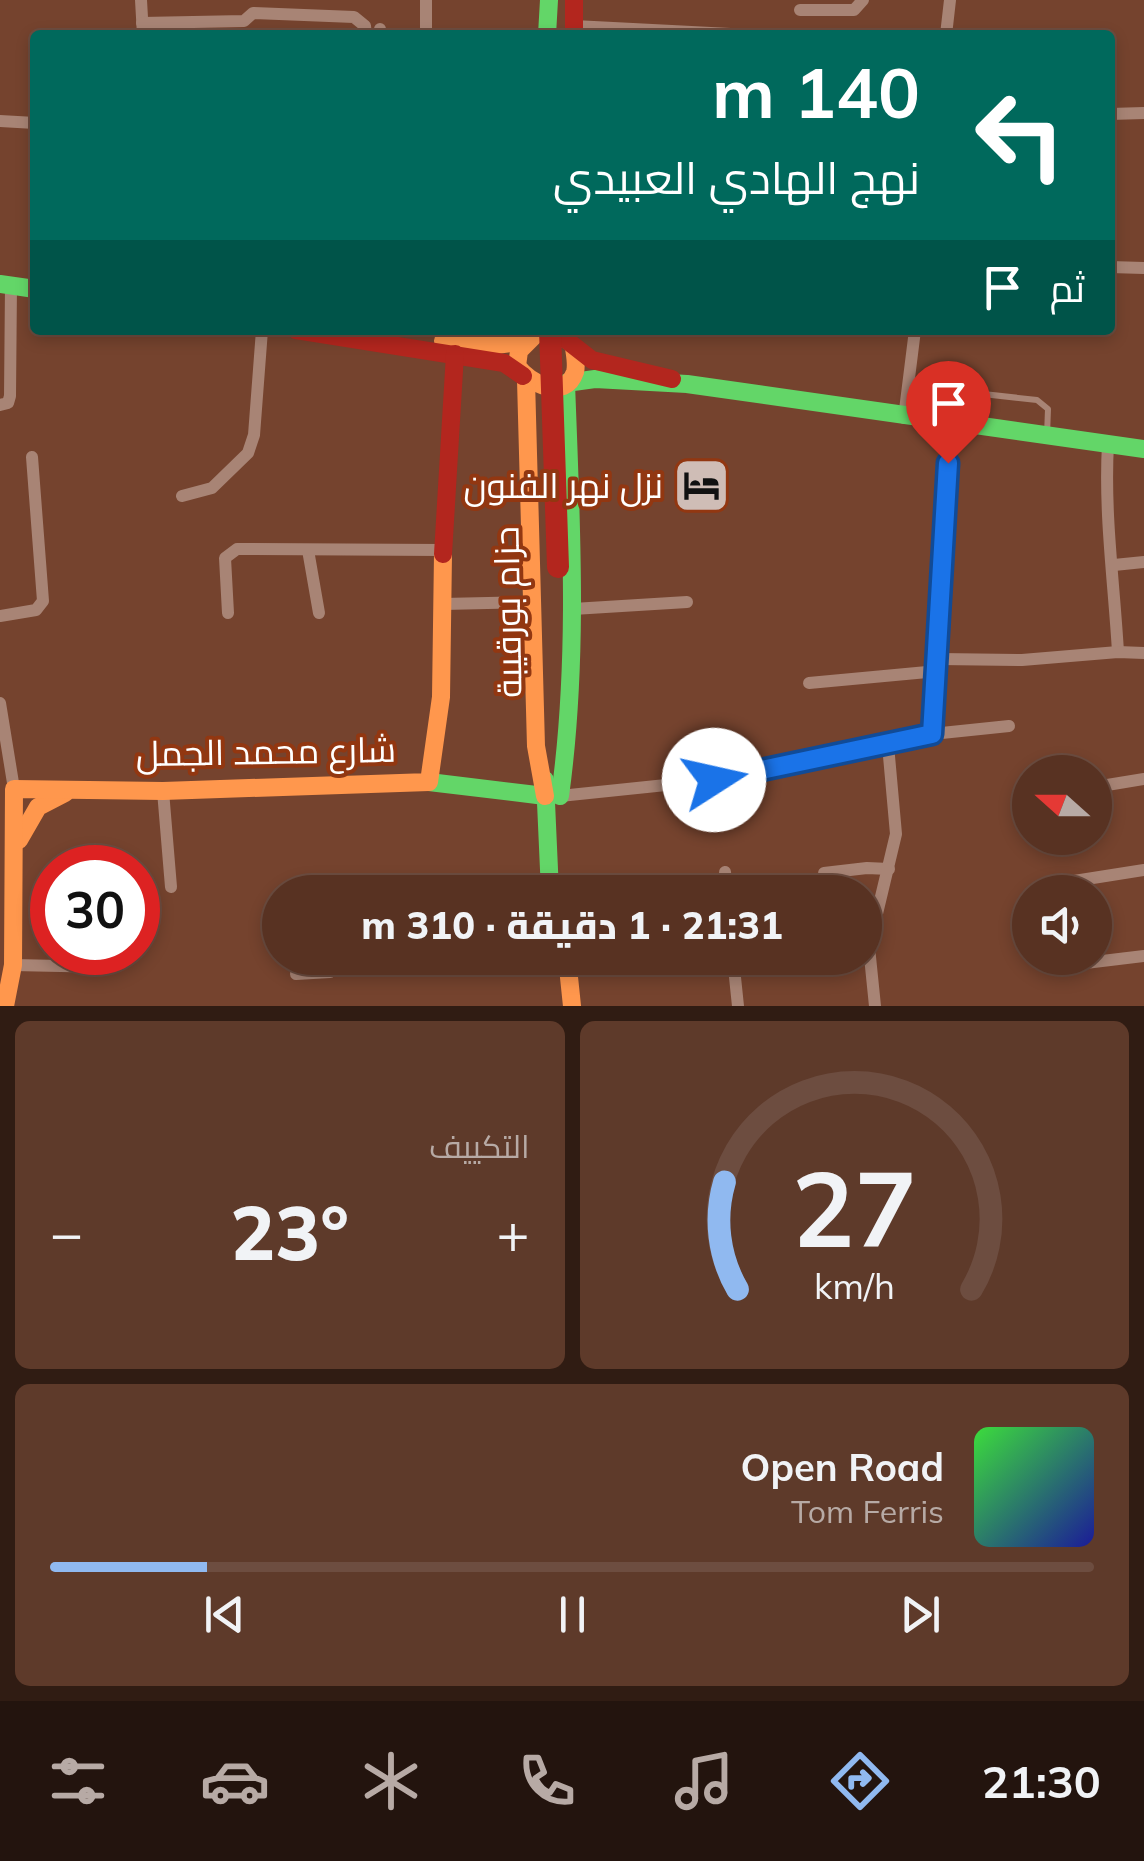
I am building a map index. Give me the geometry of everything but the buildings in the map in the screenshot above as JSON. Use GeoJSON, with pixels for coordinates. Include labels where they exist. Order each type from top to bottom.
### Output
{"type":"FeatureCollection","features":[{"type":"Feature","properties":{"kind":"main road"},"geometry":{"type":"LineString","coordinates":[[539,30],[540,0]]}},
{"type":"Feature","properties":{"kind":"main road"},"geometry":{"type":"LineString","coordinates":[[547,30],[549,0]]}},
{"type":"Feature","properties":{"kind":"main road"},"geometry":{"type":"LineString","coordinates":[[562,0],[569,30]]}},
{"type":"Feature","properties":{"kind":"main road"},"geometry":{"type":"LineString","coordinates":[[569,30],[574,0]]}},
{"type":"Feature","properties":{"kind":"main road"},"geometry":{"type":"LineString","coordinates":[[329,335],[504,363],[538,388],[548,390],[599,378],[655,386],[687,384]]}},
{"type":"Feature","properties":{"kind":"main road"},"geometry":{"type":"LineString","coordinates":[[397,335],[456,343],[497,337]]}},
{"type":"Feature","properties":{"kind":"main road"},"geometry":{"type":"LineString","coordinates":[[529,335],[519,357],[529,411],[536,746],[553,796]]}},
{"type":"Feature","properties":{"kind":"main road","name":"حزام بورقيبة"},"geometry":{"type":"LineString","coordinates":[[529,335],[551,567]]}},
{"type":"Feature","properties":{"kind":"main road"},"geometry":{"type":"LineString","coordinates":[[553,796],[571,731],[566,383],[576,366],[565,337]]}},
{"type":"Feature","properties":{"kind":"main road"},"geometry":{"type":"LineString","coordinates":[[565,337],[592,360],[687,384],[1144,450]]}},
{"type":"Feature","properties":{"kind":"main road","name":"حزام بورقيبة"},"geometry":{"type":"LineString","coordinates":[[551,875],[551,567],[565,337]]}},
{"type":"Feature","properties":{"kind":"main road","name":"شارع محمد الجمل"},"geometry":{"type":"LineString","coordinates":[[7,789],[163,791],[428,782],[436,754],[455,354]]}},
{"type":"Feature","properties":{"kind":"main road"},"geometry":{"type":"LineString","coordinates":[[428,782],[553,796]]}},
{"type":"Feature","properties":{"kind":"main road"},"geometry":{"type":"LineString","coordinates":[[7,789],[16,850]]}},
{"type":"Feature","properties":{"kind":"main road"},"geometry":{"type":"LineString","coordinates":[[5,1006],[13,966],[8,913],[16,850],[38,807],[76,790]]}},
{"type":"Feature","properties":{"kind":"main road","name":"حزام بورقيبة"},"geometry":{"type":"LineString","coordinates":[[553,796],[560,875]]}},
{"type":"Feature","properties":{"kind":"main road"},"geometry":{"type":"LineString","coordinates":[[555,975],[558,1006]]}},
{"type":"Feature","properties":{"kind":"main road"},"geometry":{"type":"LineString","coordinates":[[569,975],[572,1006]]}},
{"type":"Feature","properties":{"kind":"street"},"geometry":{"type":"LineString","coordinates":[[141,0],[142,29],[244,21],[254,13],[354,17],[365,30]]}},
{"type":"Feature","properties":{"kind":"street"},"geometry":{"type":"LineString","coordinates":[[426,0],[426,30]]}},
{"type":"Feature","properties":{"kind":"street"},"geometry":{"type":"LineString","coordinates":[[800,10],[854,10],[863,0]]}},
{"type":"Feature","properties":{"kind":"street"},"geometry":{"type":"LineString","coordinates":[[947,30],[950,0]]}},
{"type":"Feature","properties":{"kind":"street"},"geometry":{"type":"LineString","coordinates":[[1115,114],[1144,113]]}},
{"type":"Feature","properties":{"kind":"street"},"geometry":{"type":"LineString","coordinates":[[0,121],[30,123]]}},
{"type":"Feature","properties":{"kind":"street"},"geometry":{"type":"LineString","coordinates":[[1115,267],[1144,268]]}},
{"type":"Feature","properties":{"kind":"street"},"geometry":{"type":"LineString","coordinates":[[0,405],[8,403],[10,396],[6,284]]}},
{"type":"Feature","properties":{"kind":"street"},"geometry":{"type":"LineString","coordinates":[[182,496],[212,488],[248,453],[254,435],[262,335]]}},
{"type":"Feature","properties":{"kind":"street"},"geometry":{"type":"LineString","coordinates":[[904,418],[914,335]]}},
{"type":"Feature","properties":{"kind":"street"},"geometry":{"type":"LineString","coordinates":[[932,734],[950,424]]}},
{"type":"Feature","properties":{"kind":"street"},"geometry":{"type":"LineString","coordinates":[[1108,444],[1105,493],[1114,566],[1118,652]]}},
{"type":"Feature","properties":{"kind":"street"},"geometry":{"type":"LineString","coordinates":[[0,616],[36,610],[43,601],[32,457]]}},
{"type":"Feature","properties":{"kind":"street"},"geometry":{"type":"LineString","coordinates":[[228,613],[225,558],[237,549],[443,550]]}},
{"type":"Feature","properties":{"kind":"street"},"geometry":{"type":"LineString","coordinates":[[308,550],[319,613]]}},
{"type":"Feature","properties":{"kind":"street"},"geometry":{"type":"LineString","coordinates":[[1114,566],[1144,562]]}},
{"type":"Feature","properties":{"kind":"street"},"geometry":{"type":"LineString","coordinates":[[443,604],[526,602]]}},
{"type":"Feature","properties":{"kind":"street"},"geometry":{"type":"LineString","coordinates":[[572,609],[687,602]]}},
{"type":"Feature","properties":{"kind":"street"},"geometry":{"type":"LineString","coordinates":[[809,683],[938,665],[1118,652],[1144,654]]}},
{"type":"Feature","properties":{"kind":"street"},"geometry":{"type":"LineString","coordinates":[[0,703],[7,789]]}},
{"type":"Feature","properties":{"kind":"street"},"geometry":{"type":"LineString","coordinates":[[553,796],[714,780],[932,734],[1009,726]]}},
{"type":"Feature","properties":{"kind":"street"},"geometry":{"type":"LineString","coordinates":[[882,891],[889,870],[896,815],[888,744]]}},
{"type":"Feature","properties":{"kind":"street"},"geometry":{"type":"LineString","coordinates":[[1112,784],[1144,779]]}},
{"type":"Feature","properties":{"kind":"street"},"geometry":{"type":"LineString","coordinates":[[163,791],[171,887]]}},
{"type":"Feature","properties":{"kind":"street"},"geometry":{"type":"LineString","coordinates":[[824,873],[867,868],[889,870]]}},
{"type":"Feature","properties":{"kind":"street"},"geometry":{"type":"LineString","coordinates":[[1112,875],[1144,870]]}},
{"type":"Feature","properties":{"kind":"street"},"geometry":{"type":"LineString","coordinates":[[1112,960],[1144,956]]}},
{"type":"Feature","properties":{"kind":"street"},"geometry":{"type":"LineString","coordinates":[[13,966],[30,966]]}},
{"type":"Feature","properties":{"kind":"street"},"geometry":{"type":"LineString","coordinates":[[735,975],[738,1006]]}},
{"type":"Feature","properties":{"kind":"street"},"geometry":{"type":"LineString","coordinates":[[871,975],[875,1006]]}},
{"type":"Feature","properties":{"kind":"lane"},"geometry":{"type":"LineString","coordinates":[[950,424],[948,402],[953,392],[1024,398],[1040,402],[1048,409],[1046,436]]}},
{"type":"Feature","properties":{"kind":"traffic: fast"},"geometry":{"type":"LineString","coordinates":[[547,30],[549,0]]}},
{"type":"Feature","properties":{"kind":"traffic: fast"},"geometry":{"type":"LineString","coordinates":[[0,284],[30,288]]}},
{"type":"Feature","properties":{"kind":"traffic: fast"},"geometry":{"type":"LineString","coordinates":[[527,335],[527,341]]}},
{"type":"Feature","properties":{"kind":"traffic: fast"},"geometry":{"type":"LineString","coordinates":[[566,383],[595,379],[687,384],[1144,449]]}},
{"type":"Feature","properties":{"kind":"traffic: fast"},"geometry":{"type":"LineString","coordinates":[[560,796],[572,641],[566,383]]}},
{"type":"Feature","properties":{"kind":"traffic: fast"},"geometry":{"type":"LineString","coordinates":[[545,780],[549,875]]}},
{"type":"Feature","properties":{"kind":"traffic: fast"},"geometry":{"type":"LineString","coordinates":[[429,782],[545,796]]}},
{"type":"Feature","properties":{"kind":"traffic: slow"},"geometry":{"type":"LineString","coordinates":[[535,335],[519,351],[517,366],[547,387],[563,386],[570,381],[576,369],[574,348]]}},
{"type":"Feature","properties":{"kind":"traffic: slow"},"geometry":{"type":"LineString","coordinates":[[568,335],[568,341]]}},
{"type":"Feature","properties":{"kind":"traffic: slow"},"geometry":{"type":"LineString","coordinates":[[443,341],[496,345],[527,341]]}},
{"type":"Feature","properties":{"kind":"traffic: slow"},"geometry":{"type":"LineString","coordinates":[[526,380],[536,746],[545,796]]}},
{"type":"Feature","properties":{"kind":"traffic: slow"},"geometry":{"type":"LineString","coordinates":[[5,1006],[13,965],[14,789],[163,791],[429,782],[441,697],[443,554]]}},
{"type":"Feature","properties":{"kind":"traffic: slow"},"geometry":{"type":"LineString","coordinates":[[19,840],[38,807],[65,793]]}},
{"type":"Feature","properties":{"kind":"traffic: slow"},"geometry":{"type":"LineString","coordinates":[[569,975],[572,1006]]}},
{"type":"Feature","properties":{"kind":"traffic: jam"},"geometry":{"type":"LineString","coordinates":[[574,0],[574,30]]}},
{"type":"Feature","properties":{"kind":"traffic: jam"},"geometry":{"type":"LineString","coordinates":[[328,335],[504,363],[523,376]]}},
{"type":"Feature","properties":{"kind":"traffic: jam"},"geometry":{"type":"LineString","coordinates":[[550,335],[558,567]]}},
{"type":"Feature","properties":{"kind":"traffic: jam"},"geometry":{"type":"LineString","coordinates":[[560,335],[592,360],[672,379]]}},
{"type":"Feature","properties":{"kind":"traffic: jam"},"geometry":{"type":"LineString","coordinates":[[443,554],[455,354]]}},
{"type":"Feature","properties":{"kind":"place","name":"نزل نهر الفنون"},"geometry":{"type":"Point","coordinates":[702,486]}},
{"type":"Feature","properties":{"kind":"route"},"geometry":{"type":"LineString","coordinates":[[714,780],[932,734],[948,463]]}}]}
